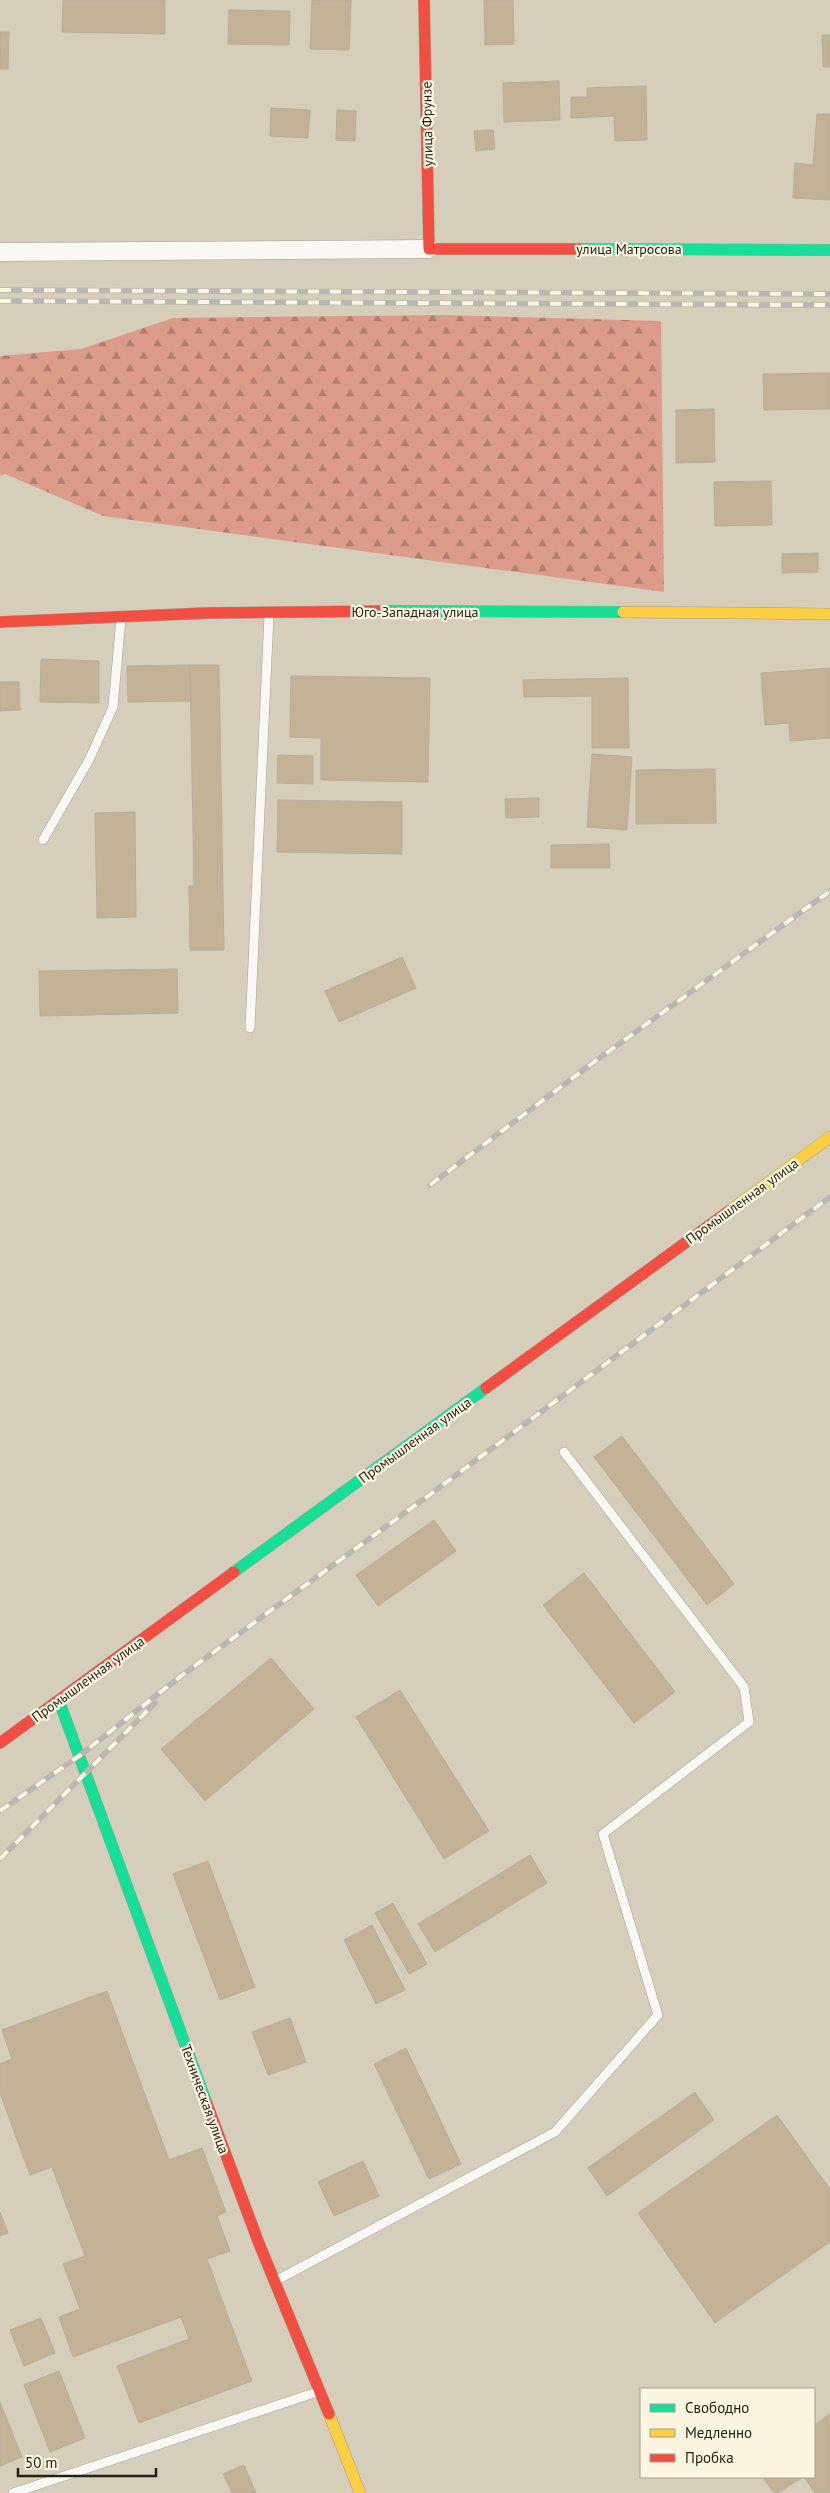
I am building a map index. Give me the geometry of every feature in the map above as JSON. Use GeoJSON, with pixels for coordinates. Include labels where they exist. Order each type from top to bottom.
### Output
{"type":"FeatureCollection","features":[{"type":"Feature","properties":{"kind":"street","name":"улица Фрунзе"},"geometry":{"type":"LineString","coordinates":[[424,0],[429,249]]}},
{"type":"Feature","properties":{"kind":"street","name":"улица Матросова"},"geometry":{"type":"LineString","coordinates":[[429,249],[830,250]]}},
{"type":"Feature","properties":{"kind":"street"},"geometry":{"type":"LineString","coordinates":[[0,252],[429,249]]}},
{"type":"Feature","properties":{"kind":"street","name":"Юго-Западная улица"},"geometry":{"type":"LineString","coordinates":[[0,622],[122,614],[269,612],[830,614]]}},
{"type":"Feature","properties":{"kind":"street","name":"Промышленная улица"},"geometry":{"type":"LineString","coordinates":[[0,1743],[830,1137]]}},
{"type":"Feature","properties":{"kind":"street","name":"Техническая улица"},"geometry":{"type":"LineString","coordinates":[[59,1701],[258,2241],[360,2493]]}},
{"type":"Feature","properties":{"kind":"lane"},"geometry":{"type":"LineString","coordinates":[[250,1028],[269,612]]}},
{"type":"Feature","properties":{"kind":"lane"},"geometry":{"type":"LineString","coordinates":[[43,840],[89,760],[112,707],[122,614]]}},
{"type":"Feature","properties":{"kind":"lane"},"geometry":{"type":"LineString","coordinates":[[275,2281],[555,2132],[658,2015],[603,1834],[749,1722],[744,1687],[564,1452]]}},
{"type":"Feature","properties":{"kind":"lane"},"geometry":{"type":"LineString","coordinates":[[13,2493],[320,2391]]}},
{"type":"Feature","properties":{"kind":"green space"},"geometry":{"type":"Polygon","coordinates":[[[442,315],[661,321],[664,592],[103,516],[5,474],[0,476],[0,356],[81,349],[173,318],[442,315]]]}},
{"type":"Feature","properties":{"kind":"building"},"geometry":{"type":"Polygon","coordinates":[[[63,0],[165,0],[165,34],[62,32],[63,0]]]}},
{"type":"Feature","properties":{"kind":"building"},"geometry":{"type":"Polygon","coordinates":[[[312,0],[351,0],[349,50],[310,49],[312,0]]]}},
{"type":"Feature","properties":{"kind":"building"},"geometry":{"type":"Polygon","coordinates":[[[484,0],[513,0],[514,44],[485,45],[484,0]]]}},
{"type":"Feature","properties":{"kind":"building"},"geometry":{"type":"Polygon","coordinates":[[[229,10],[290,11],[289,45],[228,44],[229,10]]]}},
{"type":"Feature","properties":{"kind":"building"},"geometry":{"type":"Polygon","coordinates":[[[0,32],[9,32],[8,69],[0,69],[0,32]]]}},
{"type":"Feature","properties":{"kind":"building"},"geometry":{"type":"Polygon","coordinates":[[[822,35],[830,35],[830,67],[823,67],[822,35]]]}},
{"type":"Feature","properties":{"kind":"building"},"geometry":{"type":"Polygon","coordinates":[[[559,81],[560,120],[504,122],[503,83],[559,81]]]}},
{"type":"Feature","properties":{"kind":"building"},"geometry":{"type":"Polygon","coordinates":[[[646,86],[647,140],[615,141],[614,116],[571,118],[571,97],[587,97],[587,88],[646,86]]]}},
{"type":"Feature","properties":{"kind":"building"},"geometry":{"type":"Polygon","coordinates":[[[271,108],[310,110],[308,138],[270,136],[271,108]]]}},
{"type":"Feature","properties":{"kind":"building"},"geometry":{"type":"Polygon","coordinates":[[[337,110],[356,111],[355,141],[336,140],[337,110]]]}},
{"type":"Feature","properties":{"kind":"building"},"geometry":{"type":"Polygon","coordinates":[[[817,114],[830,114],[830,200],[793,198],[795,163],[813,165],[817,114]]]}},
{"type":"Feature","properties":{"kind":"building"},"geometry":{"type":"Polygon","coordinates":[[[493,130],[495,149],[476,151],[474,131],[493,130]]]}},
{"type":"Feature","properties":{"kind":"building"},"geometry":{"type":"Polygon","coordinates":[[[830,373],[830,409],[764,410],[763,374],[830,373]]]}},
{"type":"Feature","properties":{"kind":"building"},"geometry":{"type":"Polygon","coordinates":[[[714,409],[715,462],[676,463],[676,410],[714,409]]]}},
{"type":"Feature","properties":{"kind":"building"},"geometry":{"type":"Polygon","coordinates":[[[771,481],[772,525],[715,526],[714,482],[771,481]]]}},
{"type":"Feature","properties":{"kind":"building"},"geometry":{"type":"Polygon","coordinates":[[[818,553],[818,572],[782,573],[782,554],[818,553]]]}},
{"type":"Feature","properties":{"kind":"building"},"geometry":{"type":"Polygon","coordinates":[[[41,659],[99,661],[99,703],[40,702],[41,659]]]}},
{"type":"Feature","properties":{"kind":"building"},"geometry":{"type":"Polygon","coordinates":[[[190,665],[219,665],[224,950],[190,950],[189,886],[194,886],[190,665]]]}},
{"type":"Feature","properties":{"kind":"building"},"geometry":{"type":"Polygon","coordinates":[[[190,665],[191,701],[128,702],[127,666],[190,665]]]}},
{"type":"Feature","properties":{"kind":"building"},"geometry":{"type":"Polygon","coordinates":[[[830,668],[830,738],[790,741],[789,723],[765,725],[761,673],[830,668]]]}},
{"type":"Feature","properties":{"kind":"building"},"geometry":{"type":"Polygon","coordinates":[[[291,676],[430,678],[428,782],[321,780],[321,738],[290,737],[291,676]]]}},
{"type":"Feature","properties":{"kind":"building"},"geometry":{"type":"Polygon","coordinates":[[[628,678],[629,748],[592,748],[592,696],[524,697],[523,680],[628,678]]]}},
{"type":"Feature","properties":{"kind":"building"},"geometry":{"type":"Polygon","coordinates":[[[0,682],[19,682],[20,710],[0,711],[0,682]]]}},
{"type":"Feature","properties":{"kind":"building"},"geometry":{"type":"Polygon","coordinates":[[[592,754],[632,757],[627,830],[587,827],[592,754]]]}},
{"type":"Feature","properties":{"kind":"building"},"geometry":{"type":"Polygon","coordinates":[[[278,755],[313,756],[313,784],[277,783],[278,755]]]}},
{"type":"Feature","properties":{"kind":"building"},"geometry":{"type":"Polygon","coordinates":[[[715,769],[716,823],[636,824],[636,770],[715,769]]]}},
{"type":"Feature","properties":{"kind":"building"},"geometry":{"type":"Polygon","coordinates":[[[539,798],[539,817],[506,818],[505,799],[539,798]]]}},
{"type":"Feature","properties":{"kind":"building"},"geometry":{"type":"Polygon","coordinates":[[[278,800],[402,802],[402,854],[277,852],[278,800]]]}},
{"type":"Feature","properties":{"kind":"building"},"geometry":{"type":"Polygon","coordinates":[[[135,812],[136,917],[97,918],[95,813],[135,812]]]}},
{"type":"Feature","properties":{"kind":"building"},"geometry":{"type":"Polygon","coordinates":[[[609,844],[610,868],[551,868],[551,845],[609,844]]]}},
{"type":"Feature","properties":{"kind":"building"},"geometry":{"type":"Polygon","coordinates":[[[402,957],[416,988],[339,1022],[325,991],[402,957]]]}},
{"type":"Feature","properties":{"kind":"building"},"geometry":{"type":"Polygon","coordinates":[[[177,969],[178,1013],[40,1016],[39,971],[177,969]]]}},
{"type":"Feature","properties":{"kind":"building"},"geometry":{"type":"Polygon","coordinates":[[[622,1436],[734,1584],[707,1605],[594,1457],[622,1436]]]}},
{"type":"Feature","properties":{"kind":"building"},"geometry":{"type":"Polygon","coordinates":[[[434,1520],[456,1551],[378,1606],[356,1575],[434,1520]]]}},
{"type":"Feature","properties":{"kind":"building"},"geometry":{"type":"Polygon","coordinates":[[[584,1573],[675,1692],[634,1723],[543,1605],[584,1573]]]}},
{"type":"Feature","properties":{"kind":"building"},"geometry":{"type":"Polygon","coordinates":[[[271,1658],[314,1709],[205,1801],[161,1749],[271,1658]]]}},
{"type":"Feature","properties":{"kind":"building"},"geometry":{"type":"Polygon","coordinates":[[[400,1690],[489,1831],[444,1859],[356,1717],[400,1690]]]}},
{"type":"Feature","properties":{"kind":"building"},"geometry":{"type":"Polygon","coordinates":[[[530,1855],[547,1883],[435,1952],[418,1924],[530,1855]]]}},
{"type":"Feature","properties":{"kind":"building"},"geometry":{"type":"Polygon","coordinates":[[[208,1861],[255,1987],[220,2000],[173,1874],[208,1861]]]}},
{"type":"Feature","properties":{"kind":"building"},"geometry":{"type":"Polygon","coordinates":[[[393,1903],[427,1964],[409,1974],[375,1913],[393,1903]]]}},
{"type":"Feature","properties":{"kind":"building"},"geometry":{"type":"Polygon","coordinates":[[[372,1925],[405,1990],[376,2004],[344,1940],[372,1925]]]}},
{"type":"Feature","properties":{"kind":"building"},"geometry":{"type":"Polygon","coordinates":[[[107,1991],[169,2160],[202,2148],[226,2212],[217,2216],[230,2251],[207,2259],[252,2381],[139,2423],[117,2366],[189,2339],[181,2317],[73,2357],[59,2317],[80,2309],[63,2264],[85,2256],[52,2167],[30,2175],[0,2093],[0,2064],[12,2059],[2,2030],[107,1991]]]}},
{"type":"Feature","properties":{"kind":"building"},"geometry":{"type":"Polygon","coordinates":[[[290,2018],[306,2062],[268,2075],[252,2032],[290,2018]]]}},
{"type":"Feature","properties":{"kind":"building"},"geometry":{"type":"Polygon","coordinates":[[[406,2048],[461,2164],[429,2179],[374,2064],[406,2048]]]}},
{"type":"Feature","properties":{"kind":"building"},"geometry":{"type":"Polygon","coordinates":[[[695,2092],[714,2120],[607,2196],[588,2168],[695,2092]]]}},
{"type":"Feature","properties":{"kind":"building"},"geometry":{"type":"Polygon","coordinates":[[[777,2115],[830,2189],[830,2242],[715,2323],[638,2213],[777,2115]]]}},
{"type":"Feature","properties":{"kind":"building"},"geometry":{"type":"Polygon","coordinates":[[[363,2161],[379,2196],[334,2216],[318,2182],[363,2161]]]}},
{"type":"Feature","properties":{"kind":"building"},"geometry":{"type":"Polygon","coordinates":[[[0,2212],[8,2233],[0,2236],[0,2212]]]}},
{"type":"Feature","properties":{"kind":"building"},"geometry":{"type":"Polygon","coordinates":[[[41,2318],[55,2353],[24,2366],[10,2330],[41,2318]]]}},
{"type":"Feature","properties":{"kind":"building"},"geometry":{"type":"Polygon","coordinates":[[[59,2371],[85,2438],[50,2452],[24,2385],[59,2371]]]}},
{"type":"Feature","properties":{"kind":"building"},"geometry":{"type":"Polygon","coordinates":[[[0,2402],[22,2457],[0,2466],[0,2402]]]}},
{"type":"Feature","properties":{"kind":"building"},"geometry":{"type":"Polygon","coordinates":[[[830,2414],[830,2493],[815,2493],[805,2478],[815,2478],[815,2424],[830,2414]]]}},
{"type":"Feature","properties":{"kind":"building"},"geometry":{"type":"Polygon","coordinates":[[[244,2465],[256,2493],[232,2493],[223,2474],[244,2465]]]}},
{"type":"Feature","properties":{"kind":"building"},"geometry":{"type":"Polygon","coordinates":[[[764,2478],[801,2478],[778,2493],[774,2493],[764,2478]]]}},
{"type":"Feature","properties":{"kind":"railway"},"geometry":{"type":"LineString","coordinates":[[0,290],[830,294]]}},
{"type":"Feature","properties":{"kind":"railway"},"geometry":{"type":"LineString","coordinates":[[0,301],[830,305]]}},
{"type":"Feature","properties":{"kind":"railway"},"geometry":{"type":"LineString","coordinates":[[430,1185],[590,1065],[830,891]]}},
{"type":"Feature","properties":{"kind":"railway"},"geometry":{"type":"LineString","coordinates":[[0,1811],[79,1756],[185,1673],[428,1496],[830,1197]]}},
{"type":"Feature","properties":{"kind":"railway"},"geometry":{"type":"LineString","coordinates":[[0,1859],[155,1703]]}},
{"type":"Feature","properties":{"kind":"traffic: fast"},"geometry":{"type":"LineString","coordinates":[[579,249],[830,250]]}},
{"type":"Feature","properties":{"kind":"traffic: fast"},"geometry":{"type":"LineString","coordinates":[[386,611],[623,612]]}},
{"type":"Feature","properties":{"kind":"traffic: fast"},"geometry":{"type":"LineString","coordinates":[[234,1572],[486,1388]]}},
{"type":"Feature","properties":{"kind":"traffic: fast"},"geometry":{"type":"LineString","coordinates":[[59,1701],[207,2104]]}},
{"type":"Feature","properties":{"kind":"traffic: slow"},"geometry":{"type":"LineString","coordinates":[[623,612],[830,614]]}},
{"type":"Feature","properties":{"kind":"traffic: slow"},"geometry":{"type":"LineString","coordinates":[[729,1211],[830,1137]]}},
{"type":"Feature","properties":{"kind":"traffic: slow"},"geometry":{"type":"LineString","coordinates":[[329,2414],[360,2493]]}},
{"type":"Feature","properties":{"kind":"traffic: jam"},"geometry":{"type":"LineString","coordinates":[[424,0],[429,249],[579,249]]}},
{"type":"Feature","properties":{"kind":"traffic: jam"},"geometry":{"type":"LineString","coordinates":[[0,622],[207,613],[386,611]]}},
{"type":"Feature","properties":{"kind":"traffic: jam"},"geometry":{"type":"LineString","coordinates":[[486,1388],[729,1211]]}},
{"type":"Feature","properties":{"kind":"traffic: jam"},"geometry":{"type":"LineString","coordinates":[[0,1743],[234,1572]]}},
{"type":"Feature","properties":{"kind":"traffic: jam"},"geometry":{"type":"LineString","coordinates":[[207,2104],[258,2241],[329,2414]]}}]}
